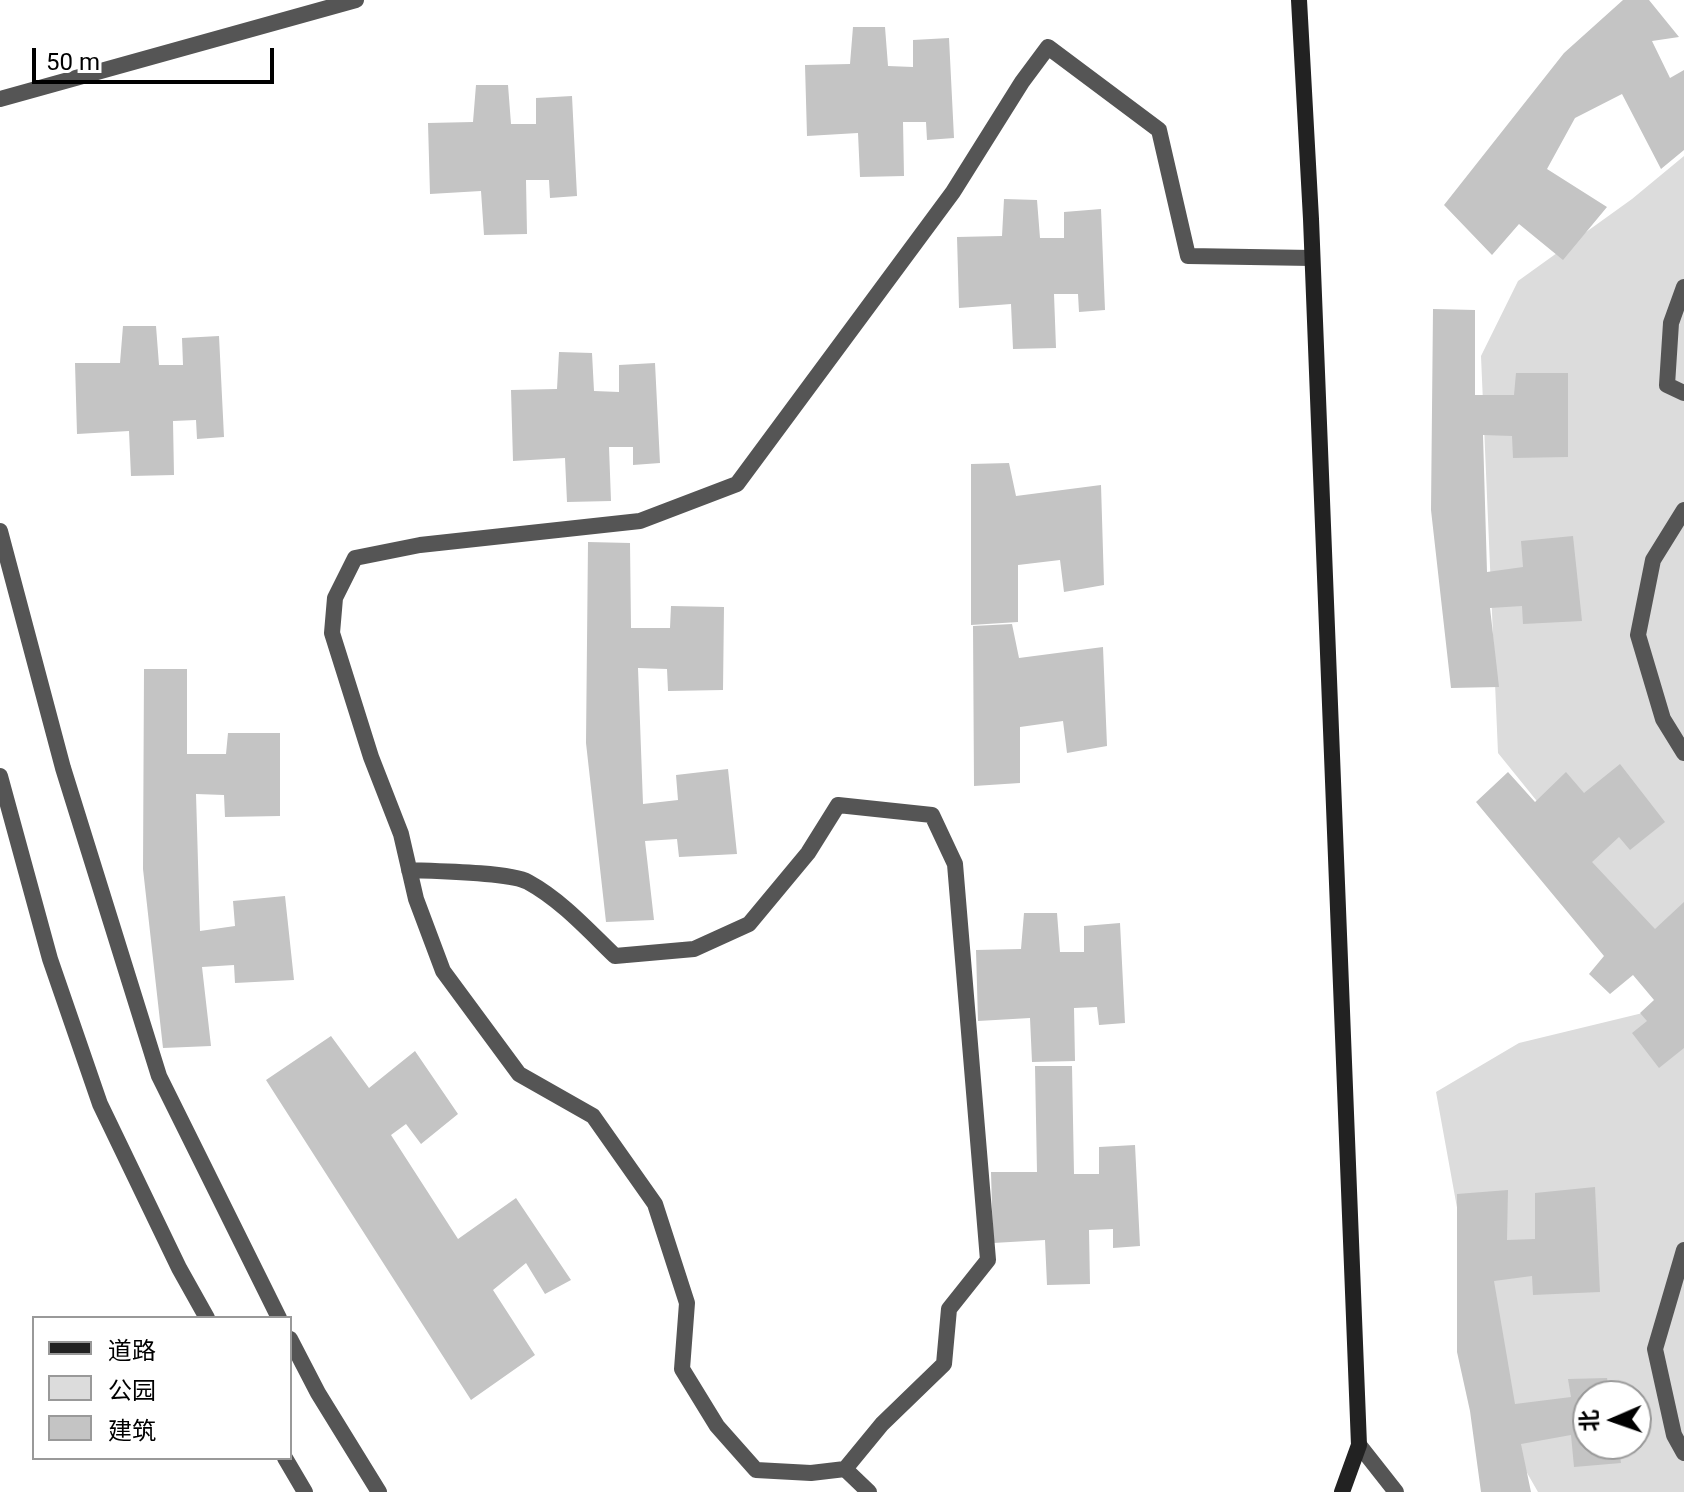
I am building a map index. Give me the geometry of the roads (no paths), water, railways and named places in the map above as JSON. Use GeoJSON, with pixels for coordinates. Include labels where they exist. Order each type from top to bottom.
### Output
{"type":"FeatureCollection","features":[{"type":"Feature","properties":{"kind":"main road"},"geometry":{"type":"LineString","coordinates":[[1299,0],[1359,1445],[1342,1492]]}},
{"type":"Feature","properties":{"kind":"street"},"geometry":{"type":"LineString","coordinates":[[0,99],[356,0]]}},
{"type":"Feature","properties":{"kind":"street"},"geometry":{"type":"LineString","coordinates":[[409,870],[468,873],[526,881],[569,912],[615,956],[694,949],[749,924],[808,853],[838,805],[932,815],[955,864],[988,1260],[949,1309],[944,1364],[882,1424],[845,1469],[811,1473],[756,1470],[717,1426],[682,1369],[687,1303],[655,1204],[593,1116],[519,1074],[443,971],[416,899],[409,870],[401,834],[371,757],[332,633],[335,598],[355,558],[420,545],[640,521],[737,484],[953,192],[1022,82],[1048,47],[1159,130],[1188,256],[1312,258]]}},
{"type":"Feature","properties":{"kind":"street"},"geometry":{"type":"LineString","coordinates":[[1684,287],[1671,323],[1667,385],[1684,393]]}},
{"type":"Feature","properties":{"kind":"street"},"geometry":{"type":"LineString","coordinates":[[1684,510],[1653,560],[1638,635],[1663,719],[1684,753]]}},
{"type":"Feature","properties":{"kind":"street"},"geometry":{"type":"LineString","coordinates":[[0,531],[63,768],[159,1076],[278,1316]]}},
{"type":"Feature","properties":{"kind":"street"},"geometry":{"type":"LineString","coordinates":[[0,776],[50,959],[100,1104],[179,1268],[206,1316]]}},
{"type":"Feature","properties":{"kind":"street"},"geometry":{"type":"LineString","coordinates":[[1684,1250],[1655,1349],[1674,1435],[1684,1453]]}},
{"type":"Feature","properties":{"kind":"street"},"geometry":{"type":"LineString","coordinates":[[292,1343],[318,1393],[379,1492]]}},
{"type":"Feature","properties":{"kind":"street"},"geometry":{"type":"LineString","coordinates":[[1359,1445],[1396,1492]]}},
{"type":"Feature","properties":{"kind":"street"},"geometry":{"type":"LineString","coordinates":[[286,1460],[305,1492]]}},
{"type":"Feature","properties":{"kind":"street"},"geometry":{"type":"LineString","coordinates":[[845,1469],[869,1492]]}}]}
